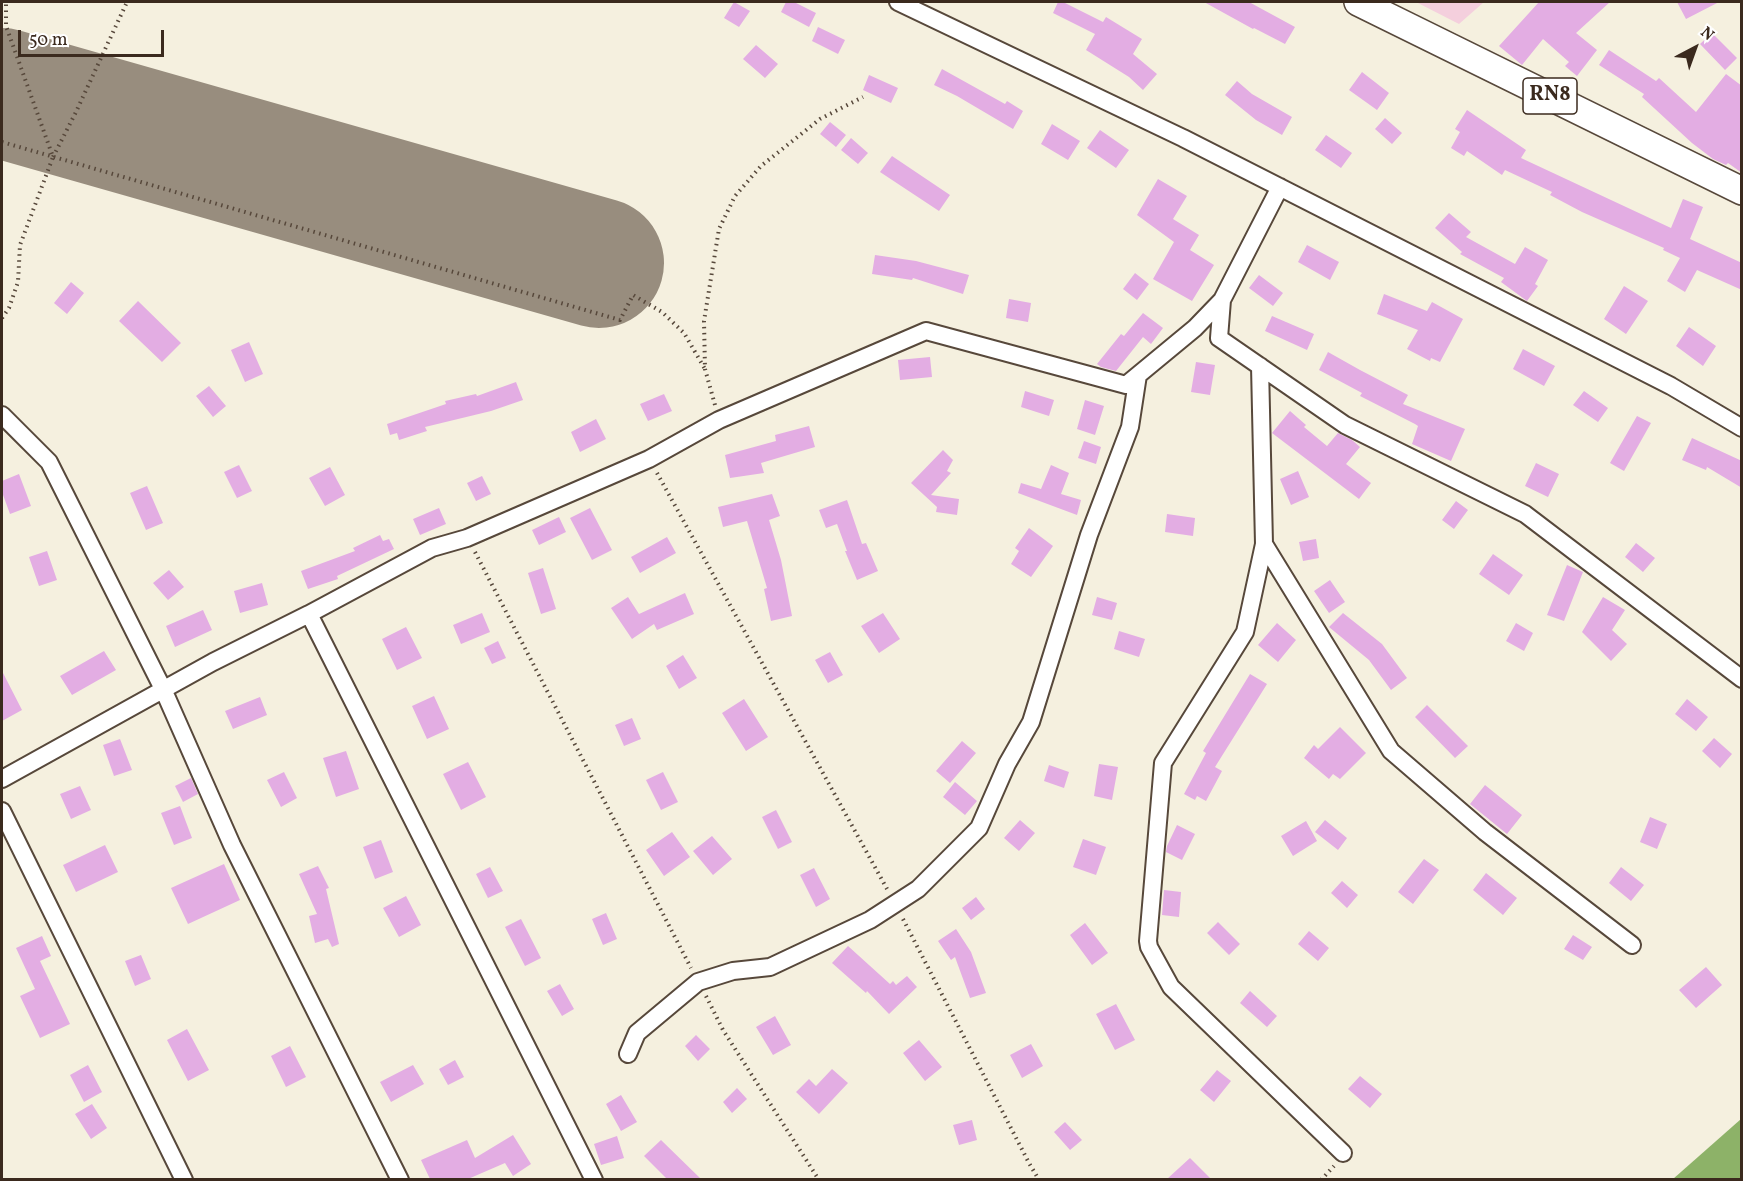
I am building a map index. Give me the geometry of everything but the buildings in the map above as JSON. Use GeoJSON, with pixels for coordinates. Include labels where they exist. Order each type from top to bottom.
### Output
{"type":"FeatureCollection","features":[{"type":"Feature","properties":{"kind":"main road","name":"RN8"},"geometry":{"type":"LineString","coordinates":[[1358,2],[1742,191]]}},
{"type":"Feature","properties":{"kind":"street"},"geometry":{"type":"LineString","coordinates":[[898,2],[1183,138],[1671,386],[1742,428]]}},
{"type":"Feature","properties":{"kind":"street"},"geometry":{"type":"LineString","coordinates":[[2,779],[213,662],[309,615],[432,548],[468,538],[649,459],[719,420],[926,331],[1126,385],[1195,328],[1222,300],[1280,187]]}},
{"type":"Feature","properties":{"kind":"street"},"geometry":{"type":"LineString","coordinates":[[1222,300],[1220,338],[1345,425],[1525,514],[1742,679]]}},
{"type":"Feature","properties":{"kind":"street"},"geometry":{"type":"LineString","coordinates":[[1260,366],[1264,544],[1245,632],[1163,763],[1148,940],[1149,947],[1171,987],[1343,1153]]}},
{"type":"Feature","properties":{"kind":"street"},"geometry":{"type":"LineString","coordinates":[[628,1054],[637,1033],[698,982],[733,971],[770,967],[870,920],[918,888],[979,828],[1006,764],[1031,722],[1089,535],[1130,427],[1138,375]]}},
{"type":"Feature","properties":{"kind":"street"},"geometry":{"type":"LineString","coordinates":[[2,415],[49,462],[164,689],[232,845],[400,1179]]}},
{"type":"Feature","properties":{"kind":"street"},"geometry":{"type":"LineString","coordinates":[[1264,544],[1391,751],[1485,832],[1632,945]]}},
{"type":"Feature","properties":{"kind":"street"},"geometry":{"type":"LineString","coordinates":[[309,615],[594,1179]]}},
{"type":"Feature","properties":{"kind":"street"},"geometry":{"type":"LineString","coordinates":[[2,811],[184,1179]]}},
{"type":"Feature","properties":{"kind":"path"},"geometry":{"type":"LineString","coordinates":[[6,2],[6,26],[53,157]]}},
{"type":"Feature","properties":{"kind":"path"},"geometry":{"type":"LineString","coordinates":[[2,318],[9,308],[18,282],[20,245],[53,157],[127,2]]}},
{"type":"Feature","properties":{"kind":"path"},"geometry":{"type":"LineString","coordinates":[[719,420],[705,369],[704,321],[719,229],[735,196],[761,166],[820,119],[863,97]]}},
{"type":"Feature","properties":{"kind":"path"},"geometry":{"type":"LineString","coordinates":[[2,142],[620,320],[633,295],[662,312],[684,333],[705,369]]}},
{"type":"Feature","properties":{"kind":"path"},"geometry":{"type":"LineString","coordinates":[[649,459],[895,903],[1039,1179]]}},
{"type":"Feature","properties":{"kind":"path"},"geometry":{"type":"LineString","coordinates":[[468,538],[723,1030],[819,1179]]}},
{"type":"Feature","properties":{"kind":"shaded area"},"geometry":{"type":"Polygon","coordinates":[[[1416,2],[1484,2],[1459,24],[1416,2]]]}},
{"type":"Feature","properties":{"kind":"green space"},"geometry":{"type":"Polygon","coordinates":[[[1741,1119],[1741,1179],[1673,1179],[1741,1119]]]}},
{"type":"Feature","properties":{"kind":"runway"},"geometry":{"type":"LineString","coordinates":[[2,93],[599,263]]}}]}
